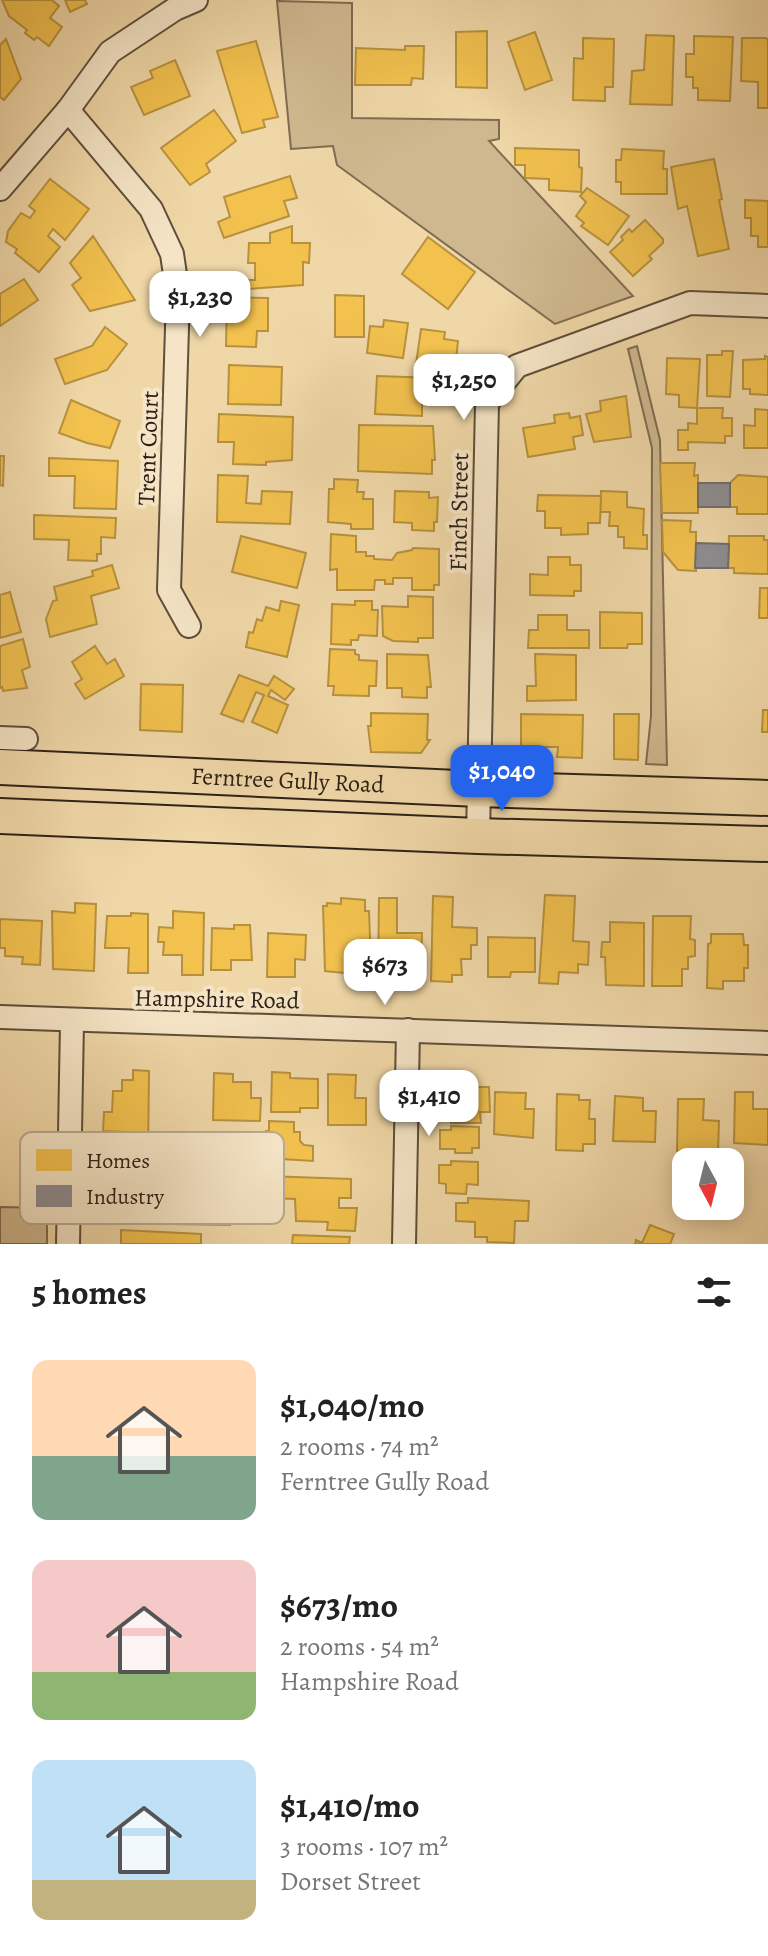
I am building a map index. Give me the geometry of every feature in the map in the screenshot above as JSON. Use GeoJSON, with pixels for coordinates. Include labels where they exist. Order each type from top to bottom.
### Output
{"type":"FeatureCollection","features":[{"type":"Feature","properties":{"kind":"main road","name":"Ferntree Gully Road"},"geometry":{"type":"LineString","coordinates":[[0,767],[479,789],[768,798]]}},
{"type":"Feature","properties":{"kind":"main road","name":"Ferntree Gully Road"},"geometry":{"type":"LineString","coordinates":[[0,816],[478,836],[768,844]]}},
{"type":"Feature","properties":{"kind":"street"},"geometry":{"type":"LineString","coordinates":[[1,187],[68,110],[110,52],[175,9],[196,0]]}},
{"type":"Feature","properties":{"kind":"street","name":"Trent Court"},"geometry":{"type":"LineString","coordinates":[[68,110],[151,209],[172,254],[178,295],[169,590],[189,626]]}},
{"type":"Feature","properties":{"kind":"street","name":"Finch Street"},"geometry":{"type":"LineString","coordinates":[[478,836],[487,403],[517,366],[690,303],[768,306]]}},
{"type":"Feature","properties":{"kind":"street"},"geometry":{"type":"LineString","coordinates":[[0,738],[26,739]]}},
{"type":"Feature","properties":{"kind":"street","name":"Hampshire Road"},"geometry":{"type":"LineString","coordinates":[[0,1017],[72,1022],[768,1043]]}},
{"type":"Feature","properties":{"kind":"street"},"geometry":{"type":"LineString","coordinates":[[70,1132],[72,1022]]}},
{"type":"Feature","properties":{"kind":"street"},"geometry":{"type":"LineString","coordinates":[[404,1244],[408,1030]]}},
{"type":"Feature","properties":{"kind":"street"},"geometry":{"type":"LineString","coordinates":[[68,1224],[68,1244]]}},
{"type":"Feature","properties":{"kind":"shaded area"},"geometry":{"type":"Polygon","coordinates":[[[277,1],[352,3],[352,118],[499,120],[499,139],[489,141],[633,296],[555,324],[337,165],[333,146],[291,149],[277,1]]]}},
{"type":"Feature","properties":{"kind":"shaded area"},"geometry":{"type":"Polygon","coordinates":[[[637,346],[660,440],[667,765],[646,764],[651,716],[652,448],[628,349],[637,346]]]}},
{"type":"Feature","properties":{"kind":"shaded area"},"geometry":{"type":"Polygon","coordinates":[[[0,1207],[20,1207],[20,1224],[47,1224],[47,1244],[0,1244],[0,1207]]]}},
{"type":"Feature","properties":{"kind":"building: Homes"},"geometry":{"type":"Polygon","coordinates":[[[2,0],[52,0],[59,6],[50,18],[62,27],[49,46],[37,37],[34,40],[9,16],[2,0]]]}},
{"type":"Feature","properties":{"kind":"building: Homes"},"geometry":{"type":"Polygon","coordinates":[[[65,0],[85,0],[87,4],[70,12],[65,0]]]}},
{"type":"Feature","properties":{"kind":"building: Homes"},"geometry":{"type":"Polygon","coordinates":[[[487,31],[487,88],[456,87],[456,32],[487,31]]]}},
{"type":"Feature","properties":{"kind":"building: Homes"},"geometry":{"type":"Polygon","coordinates":[[[535,32],[552,80],[525,90],[508,42],[535,32]]]}},
{"type":"Feature","properties":{"kind":"building: Homes"},"geometry":{"type":"Polygon","coordinates":[[[646,35],[674,36],[672,105],[630,104],[632,71],[644,70],[646,35]]]}},
{"type":"Feature","properties":{"kind":"building: Homes"},"geometry":{"type":"Polygon","coordinates":[[[694,36],[733,37],[730,101],[698,100],[698,88],[693,88],[693,77],[686,77],[686,54],[694,54],[694,36]]]}},
{"type":"Feature","properties":{"kind":"building: Homes"},"geometry":{"type":"Polygon","coordinates":[[[583,38],[614,39],[613,87],[605,87],[605,101],[573,100],[574,58],[583,59],[583,38]]]}},
{"type":"Feature","properties":{"kind":"building: Homes"},"geometry":{"type":"Polygon","coordinates":[[[742,38],[768,40],[768,108],[758,108],[758,82],[741,81],[742,38]]]}},
{"type":"Feature","properties":{"kind":"building: Homes"},"geometry":{"type":"Polygon","coordinates":[[[6,39],[21,79],[4,100],[0,97],[0,45],[6,39]]]}},
{"type":"Feature","properties":{"kind":"building: Homes"},"geometry":{"type":"Polygon","coordinates":[[[256,41],[278,117],[263,120],[265,127],[242,133],[217,51],[256,41]]]}},
{"type":"Feature","properties":{"kind":"building: Homes"},"geometry":{"type":"Polygon","coordinates":[[[405,46],[424,46],[423,79],[412,78],[411,85],[355,85],[356,48],[405,50],[405,46]]]}},
{"type":"Feature","properties":{"kind":"building: Homes"},"geometry":{"type":"Polygon","coordinates":[[[175,60],[190,96],[144,115],[131,87],[153,78],[150,71],[175,60]]]}},
{"type":"Feature","properties":{"kind":"building: Homes"},"geometry":{"type":"Polygon","coordinates":[[[214,110],[236,141],[206,164],[210,172],[190,185],[161,148],[214,110]]]}},
{"type":"Feature","properties":{"kind":"building: Homes"},"geometry":{"type":"Polygon","coordinates":[[[515,148],[579,150],[581,192],[549,190],[549,179],[525,178],[525,165],[515,165],[515,148]]]}},
{"type":"Feature","properties":{"kind":"building: Homes"},"geometry":{"type":"Polygon","coordinates":[[[622,149],[664,151],[667,194],[621,194],[621,182],[616,182],[616,160],[621,160],[622,149]]]}},
{"type":"Feature","properties":{"kind":"building: Homes"},"geometry":{"type":"Polygon","coordinates":[[[714,159],[729,249],[698,256],[687,206],[678,209],[671,167],[714,159]]]}},
{"type":"Feature","properties":{"kind":"building: Homes"},"geometry":{"type":"Polygon","coordinates":[[[290,176],[297,198],[284,201],[289,216],[224,238],[218,222],[230,217],[224,197],[290,176]]]}},
{"type":"Feature","properties":{"kind":"building: Homes"},"geometry":{"type":"Polygon","coordinates":[[[50,179],[89,209],[65,240],[53,229],[48,236],[60,247],[39,272],[6,242],[8,231],[21,213],[30,218],[35,211],[29,206],[50,179]]]}},
{"type":"Feature","properties":{"kind":"building: Homes"},"geometry":{"type":"Polygon","coordinates":[[[587,188],[629,216],[608,245],[581,226],[584,223],[576,216],[586,202],[580,196],[587,188]]]}},
{"type":"Feature","properties":{"kind":"building: Homes"},"geometry":{"type":"Polygon","coordinates":[[[745,200],[768,201],[768,247],[758,247],[758,236],[751,236],[751,218],[745,218],[745,200]]]}},
{"type":"Feature","properties":{"kind":"building: Homes"},"geometry":{"type":"Polygon","coordinates":[[[645,220],[663,239],[663,243],[649,256],[652,259],[633,276],[610,252],[629,229],[632,232],[645,220]]]}},
{"type":"Feature","properties":{"kind":"building: Homes"},"geometry":{"type":"Polygon","coordinates":[[[292,226],[292,243],[310,243],[309,263],[303,262],[303,285],[248,289],[247,280],[255,280],[255,263],[248,263],[249,243],[270,243],[270,233],[292,226]]]}},
{"type":"Feature","properties":{"kind":"building: Homes"},"geometry":{"type":"Polygon","coordinates":[[[93,236],[135,300],[90,311],[72,285],[81,278],[70,263],[93,236]]]}},
{"type":"Feature","properties":{"kind":"building: Homes"},"geometry":{"type":"Polygon","coordinates":[[[428,237],[475,272],[448,309],[402,274],[428,237]]]}},
{"type":"Feature","properties":{"kind":"building: Homes"},"geometry":{"type":"Polygon","coordinates":[[[24,279],[38,300],[0,326],[0,294],[24,279]]]}},
{"type":"Feature","properties":{"kind":"building: Homes"},"geometry":{"type":"Polygon","coordinates":[[[335,295],[364,296],[364,337],[335,337],[335,295]]]}},
{"type":"Feature","properties":{"kind":"building: Homes"},"geometry":{"type":"Polygon","coordinates":[[[227,297],[268,298],[268,331],[257,331],[256,347],[226,346],[227,297]]]}},
{"type":"Feature","properties":{"kind":"building: Homes"},"geometry":{"type":"Polygon","coordinates":[[[384,320],[408,323],[403,358],[367,353],[370,326],[383,327],[384,320]]]}},
{"type":"Feature","properties":{"kind":"building: Homes"},"geometry":{"type":"Polygon","coordinates":[[[105,327],[127,344],[107,370],[65,384],[55,359],[92,346],[105,327]]]}},
{"type":"Feature","properties":{"kind":"building: Homes"},"geometry":{"type":"Polygon","coordinates":[[[421,329],[445,332],[444,339],[458,341],[455,368],[416,364],[421,329]]]}},
{"type":"Feature","properties":{"kind":"building: Homes"},"geometry":{"type":"Polygon","coordinates":[[[722,351],[733,351],[730,397],[707,396],[707,355],[722,355],[722,351]]]}},
{"type":"Feature","properties":{"kind":"building: Homes"},"geometry":{"type":"Polygon","coordinates":[[[765,356],[768,357],[768,395],[750,394],[750,389],[743,389],[743,360],[765,359],[765,356]]]}},
{"type":"Feature","properties":{"kind":"building: Homes"},"geometry":{"type":"Polygon","coordinates":[[[667,358],[700,359],[697,408],[679,407],[679,395],[666,394],[667,358]]]}},
{"type":"Feature","properties":{"kind":"building: Homes"},"geometry":{"type":"Polygon","coordinates":[[[229,365],[282,367],[281,405],[228,404],[229,365]]]}},
{"type":"Feature","properties":{"kind":"building: Homes"},"geometry":{"type":"Polygon","coordinates":[[[377,376],[435,378],[434,396],[422,396],[422,416],[375,414],[377,376]]]}},
{"type":"Feature","properties":{"kind":"building: Homes"},"geometry":{"type":"Polygon","coordinates":[[[626,396],[631,437],[594,442],[586,414],[601,411],[600,401],[626,396]]]}},
{"type":"Feature","properties":{"kind":"building: Homes"},"geometry":{"type":"Polygon","coordinates":[[[71,400],[120,421],[110,448],[59,433],[71,400]]]}},
{"type":"Feature","properties":{"kind":"building: Homes"},"geometry":{"type":"Polygon","coordinates":[[[697,408],[723,408],[722,418],[732,418],[732,436],[725,436],[725,443],[688,442],[688,450],[678,450],[678,430],[688,430],[688,423],[697,424],[697,408]]]}},
{"type":"Feature","properties":{"kind":"building: Homes"},"geometry":{"type":"Polygon","coordinates":[[[755,409],[768,410],[768,448],[744,448],[744,425],[755,426],[755,409]]]}},
{"type":"Feature","properties":{"kind":"building: Homes"},"geometry":{"type":"Polygon","coordinates":[[[569,413],[570,418],[580,416],[583,435],[573,437],[575,449],[528,457],[523,428],[555,423],[554,415],[569,413]]]}},
{"type":"Feature","properties":{"kind":"building: Homes"},"geometry":{"type":"Polygon","coordinates":[[[219,414],[293,417],[292,460],[266,462],[266,465],[233,464],[234,442],[218,442],[219,414]]]}},
{"type":"Feature","properties":{"kind":"building: Homes"},"geometry":{"type":"Polygon","coordinates":[[[359,425],[433,426],[435,460],[432,460],[432,474],[358,471],[359,425]]]}},
{"type":"Feature","properties":{"kind":"building: Homes"},"geometry":{"type":"Polygon","coordinates":[[[0,456],[4,456],[3,486],[0,485],[0,456]]]}},
{"type":"Feature","properties":{"kind":"building: Homes"},"geometry":{"type":"Polygon","coordinates":[[[49,458],[118,461],[116,509],[74,508],[75,476],[49,476],[49,458]]]}},
{"type":"Feature","properties":{"kind":"building: Homes"},"geometry":{"type":"Polygon","coordinates":[[[660,463],[695,463],[698,513],[662,513],[660,463]]]}},
{"type":"Feature","properties":{"kind":"building: Homes"},"geometry":{"type":"Polygon","coordinates":[[[218,475],[248,476],[246,503],[261,504],[262,491],[292,492],[290,524],[217,522],[218,475]]]}},
{"type":"Feature","properties":{"kind":"building: Homes"},"geometry":{"type":"Polygon","coordinates":[[[738,475],[768,477],[768,514],[737,514],[737,507],[730,507],[730,483],[738,475]]]}},
{"type":"Feature","properties":{"kind":"building: Homes"},"geometry":{"type":"Polygon","coordinates":[[[334,479],[358,480],[357,492],[364,492],[363,499],[373,499],[373,529],[351,529],[351,524],[328,522],[329,489],[334,489],[334,479]]]}},
{"type":"Feature","properties":{"kind":"building: Homes"},"geometry":{"type":"Polygon","coordinates":[[[395,491],[429,492],[429,498],[438,497],[434,531],[412,530],[412,523],[394,522],[395,491]]]}},
{"type":"Feature","properties":{"kind":"building: Homes"},"geometry":{"type":"Polygon","coordinates":[[[601,491],[627,492],[627,507],[644,509],[643,535],[647,535],[647,549],[624,548],[624,537],[618,537],[618,526],[609,526],[610,512],[600,512],[601,491]]]}},
{"type":"Feature","properties":{"kind":"building: Homes"},"geometry":{"type":"Polygon","coordinates":[[[538,495],[601,496],[600,523],[588,523],[588,534],[561,535],[561,528],[545,528],[545,511],[537,511],[538,495]]]}},
{"type":"Feature","properties":{"kind":"building: Homes"},"geometry":{"type":"Polygon","coordinates":[[[34,515],[116,518],[115,538],[101,537],[101,554],[97,554],[97,561],[68,560],[69,540],[34,539],[34,515]]]}},
{"type":"Feature","properties":{"kind":"building: Homes"},"geometry":{"type":"Polygon","coordinates":[[[662,520],[691,521],[690,532],[696,532],[696,571],[678,570],[663,552],[662,520]]]}},
{"type":"Feature","properties":{"kind":"building: Homes"},"geometry":{"type":"Polygon","coordinates":[[[331,534],[356,536],[356,552],[366,552],[366,556],[374,556],[374,559],[392,560],[397,553],[413,548],[439,549],[439,585],[434,585],[434,590],[412,590],[412,578],[393,578],[393,584],[375,580],[374,590],[337,590],[337,569],[330,570],[331,534]]]}},
{"type":"Feature","properties":{"kind":"building: Homes"},"geometry":{"type":"Polygon","coordinates":[[[241,536],[306,553],[297,588],[232,572],[241,536]]]}},
{"type":"Feature","properties":{"kind":"building: Homes"},"geometry":{"type":"Polygon","coordinates":[[[729,536],[764,536],[764,540],[768,540],[768,574],[734,573],[734,568],[728,568],[729,536]]]}},
{"type":"Feature","properties":{"kind":"building: Homes"},"geometry":{"type":"Polygon","coordinates":[[[548,557],[570,557],[570,565],[581,565],[581,591],[574,591],[574,596],[530,595],[530,574],[548,575],[548,557]]]}},
{"type":"Feature","properties":{"kind":"building: Homes"},"geometry":{"type":"Polygon","coordinates":[[[112,565],[119,588],[91,596],[97,624],[50,637],[46,619],[53,601],[57,600],[54,587],[93,576],[92,571],[112,565]]]}},
{"type":"Feature","properties":{"kind":"building: Homes"},"geometry":{"type":"Polygon","coordinates":[[[760,588],[768,588],[768,618],[759,618],[760,588]]]}},
{"type":"Feature","properties":{"kind":"building: Homes"},"geometry":{"type":"Polygon","coordinates":[[[10,592],[21,632],[0,638],[0,595],[10,592]]]}},
{"type":"Feature","properties":{"kind":"building: Homes"},"geometry":{"type":"Polygon","coordinates":[[[408,596],[433,597],[433,638],[418,638],[418,642],[393,641],[383,636],[382,606],[408,607],[408,596]]]}},
{"type":"Feature","properties":{"kind":"building: Homes"},"geometry":{"type":"Polygon","coordinates":[[[281,601],[299,605],[287,657],[246,647],[249,632],[253,633],[257,619],[262,621],[266,607],[279,611],[281,601]]]}},
{"type":"Feature","properties":{"kind":"building: Homes"},"geometry":{"type":"Polygon","coordinates":[[[355,601],[372,601],[372,610],[378,610],[377,636],[359,635],[358,640],[351,640],[351,645],[331,644],[332,604],[355,605],[355,601]]]}},
{"type":"Feature","properties":{"kind":"building: Homes"},"geometry":{"type":"Polygon","coordinates":[[[600,612],[642,613],[642,644],[628,644],[627,648],[600,648],[600,612]]]}},
{"type":"Feature","properties":{"kind":"building: Homes"},"geometry":{"type":"Polygon","coordinates":[[[538,615],[567,615],[567,630],[589,630],[589,648],[528,648],[529,630],[538,630],[538,615]]]}},
{"type":"Feature","properties":{"kind":"building: Homes"},"geometry":{"type":"Polygon","coordinates":[[[23,639],[30,667],[22,670],[27,688],[3,691],[0,688],[0,646],[23,639]]]}},
{"type":"Feature","properties":{"kind":"building: Homes"},"geometry":{"type":"Polygon","coordinates":[[[95,646],[107,664],[115,659],[124,676],[85,699],[75,684],[82,679],[72,662],[95,646]]]}},
{"type":"Feature","properties":{"kind":"building: Homes"},"geometry":{"type":"Polygon","coordinates":[[[330,649],[355,650],[359,660],[377,661],[376,686],[369,686],[369,696],[333,695],[334,686],[328,686],[330,649]]]}},
{"type":"Feature","properties":{"kind":"building: Homes"},"geometry":{"type":"Polygon","coordinates":[[[387,654],[428,655],[431,687],[427,687],[427,698],[402,697],[402,688],[387,688],[387,654]]]}},
{"type":"Feature","properties":{"kind":"building: Homes"},"geometry":{"type":"Polygon","coordinates":[[[535,654],[576,655],[576,700],[527,701],[527,686],[536,686],[535,654]]]}},
{"type":"Feature","properties":{"kind":"building: Homes"},"geometry":{"type":"Polygon","coordinates":[[[239,675],[268,686],[274,676],[294,689],[285,700],[271,690],[268,696],[288,705],[277,733],[252,722],[264,695],[256,692],[243,722],[221,714],[239,675]]]}},
{"type":"Feature","properties":{"kind":"building: Homes"},"geometry":{"type":"Polygon","coordinates":[[[141,684],[183,685],[182,732],[140,730],[141,684]]]}},
{"type":"Feature","properties":{"kind":"building: Homes"},"geometry":{"type":"Polygon","coordinates":[[[763,710],[768,710],[768,732],[762,732],[763,710]]]}},
{"type":"Feature","properties":{"kind":"building: Homes"},"geometry":{"type":"Polygon","coordinates":[[[371,713],[428,714],[427,740],[430,740],[421,753],[371,752],[368,726],[371,726],[371,713]]]}},
{"type":"Feature","properties":{"kind":"building: Homes"},"geometry":{"type":"Polygon","coordinates":[[[521,714],[583,715],[582,758],[557,757],[558,747],[521,747],[521,714]]]}},
{"type":"Feature","properties":{"kind":"building: Homes"},"geometry":{"type":"Polygon","coordinates":[[[614,714],[639,714],[638,760],[614,759],[614,714]]]}},
{"type":"Feature","properties":{"kind":"building: Homes"},"geometry":{"type":"Polygon","coordinates":[[[545,895],[575,896],[573,941],[589,942],[588,965],[578,964],[578,973],[559,972],[558,984],[539,983],[545,895]]]}},
{"type":"Feature","properties":{"kind":"building: Homes"},"geometry":{"type":"Polygon","coordinates":[[[433,896],[453,897],[452,927],[477,928],[477,945],[471,945],[471,959],[461,959],[462,975],[452,975],[452,982],[431,981],[433,896]]]}},
{"type":"Feature","properties":{"kind":"building: Homes"},"geometry":{"type":"Polygon","coordinates":[[[341,898],[365,900],[365,911],[369,911],[371,965],[355,965],[354,974],[325,971],[323,906],[327,903],[341,904],[341,898]]]}},
{"type":"Feature","properties":{"kind":"building: Homes"},"geometry":{"type":"Polygon","coordinates":[[[379,898],[397,898],[397,933],[422,933],[421,965],[395,965],[395,975],[378,975],[379,898]]]}},
{"type":"Feature","properties":{"kind":"building: Homes"},"geometry":{"type":"Polygon","coordinates":[[[75,903],[96,904],[94,971],[53,969],[52,911],[75,913],[75,903]]]}},
{"type":"Feature","properties":{"kind":"building: Homes"},"geometry":{"type":"Polygon","coordinates":[[[173,911],[204,913],[203,975],[182,975],[182,955],[163,955],[164,942],[158,942],[159,927],[173,928],[173,911]]]}},
{"type":"Feature","properties":{"kind":"building: Homes"},"geometry":{"type":"Polygon","coordinates":[[[131,913],[148,914],[148,973],[128,973],[129,948],[105,948],[107,916],[131,916],[131,913]]]}},
{"type":"Feature","properties":{"kind":"building: Homes"},"geometry":{"type":"Polygon","coordinates":[[[653,916],[691,916],[690,939],[695,940],[695,956],[688,957],[688,969],[682,969],[682,986],[652,986],[653,916]]]}},
{"type":"Feature","properties":{"kind":"building: Homes"},"geometry":{"type":"Polygon","coordinates":[[[0,919],[42,921],[40,965],[22,964],[23,957],[5,956],[5,948],[0,948],[0,919]]]}},
{"type":"Feature","properties":{"kind":"building: Homes"},"geometry":{"type":"Polygon","coordinates":[[[610,922],[644,923],[644,986],[606,985],[605,957],[601,957],[602,942],[610,942],[610,922]]]}},
{"type":"Feature","properties":{"kind":"building: Homes"},"geometry":{"type":"Polygon","coordinates":[[[234,925],[250,925],[252,960],[231,960],[231,970],[211,970],[212,928],[234,929],[234,925]]]}},
{"type":"Feature","properties":{"kind":"building: Homes"},"geometry":{"type":"Polygon","coordinates":[[[268,933],[306,935],[305,960],[295,959],[295,977],[267,977],[268,933]]]}},
{"type":"Feature","properties":{"kind":"building: Homes"},"geometry":{"type":"Polygon","coordinates":[[[711,934],[743,934],[744,945],[748,945],[748,968],[744,968],[744,981],[723,981],[723,989],[707,988],[711,934]]]}},
{"type":"Feature","properties":{"kind":"building: Homes"},"geometry":{"type":"Polygon","coordinates":[[[488,937],[535,938],[535,972],[511,972],[510,977],[488,977],[488,937]]]}},
{"type":"Feature","properties":{"kind":"building: Homes"},"geometry":{"type":"Polygon","coordinates":[[[133,1070],[149,1071],[148,1132],[103,1131],[104,1112],[112,1112],[113,1091],[122,1091],[122,1080],[133,1080],[133,1070]]]}},
{"type":"Feature","properties":{"kind":"building: Homes"},"geometry":{"type":"Polygon","coordinates":[[[272,1072],[290,1073],[290,1078],[318,1079],[318,1108],[300,1108],[300,1112],[271,1112],[272,1072]]]}},
{"type":"Feature","properties":{"kind":"building: Homes"},"geometry":{"type":"Polygon","coordinates":[[[214,1073],[233,1074],[233,1082],[251,1082],[251,1098],[261,1098],[260,1121],[213,1120],[214,1073]]]}},
{"type":"Feature","properties":{"kind":"building: Homes"},"geometry":{"type":"Polygon","coordinates":[[[328,1074],[356,1075],[355,1098],[366,1098],[366,1125],[328,1125],[328,1074]]]}},
{"type":"Feature","properties":{"kind":"building: Homes"},"geometry":{"type":"Polygon","coordinates":[[[439,1087],[489,1087],[490,1112],[480,1112],[481,1123],[451,1123],[452,1107],[439,1103],[439,1087]]]}},
{"type":"Feature","properties":{"kind":"building: Homes"},"geometry":{"type":"Polygon","coordinates":[[[495,1092],[526,1093],[525,1109],[534,1109],[533,1138],[494,1134],[495,1092]]]}},
{"type":"Feature","properties":{"kind":"building: Homes"},"geometry":{"type":"Polygon","coordinates":[[[735,1092],[753,1092],[753,1109],[768,1109],[768,1145],[734,1143],[735,1092]]]}},
{"type":"Feature","properties":{"kind":"building: Homes"},"geometry":{"type":"Polygon","coordinates":[[[557,1094],[579,1095],[579,1100],[590,1100],[589,1119],[595,1119],[595,1144],[583,1144],[583,1151],[556,1150],[557,1094]]]}},
{"type":"Feature","properties":{"kind":"building: Homes"},"geometry":{"type":"Polygon","coordinates":[[[615,1096],[643,1098],[643,1111],[656,1111],[655,1142],[613,1141],[615,1096]]]}},
{"type":"Feature","properties":{"kind":"building: Homes"},"geometry":{"type":"Polygon","coordinates":[[[678,1099],[704,1099],[703,1120],[719,1121],[718,1148],[677,1148],[678,1099]]]}},
{"type":"Feature","properties":{"kind":"building: Homes"},"geometry":{"type":"Polygon","coordinates":[[[269,1121],[294,1122],[294,1132],[300,1132],[300,1141],[313,1146],[313,1161],[284,1159],[284,1132],[266,1132],[269,1131],[269,1121]]]}},
{"type":"Feature","properties":{"kind":"building: Homes"},"geometry":{"type":"Polygon","coordinates":[[[451,1126],[479,1127],[479,1148],[472,1148],[472,1153],[440,1149],[440,1130],[451,1130],[451,1126]]]}},
{"type":"Feature","properties":{"kind":"building: Homes"},"geometry":{"type":"Polygon","coordinates":[[[451,1161],[478,1162],[478,1185],[467,1184],[466,1194],[446,1193],[446,1184],[439,1183],[439,1165],[451,1165],[451,1161]]]}},
{"type":"Feature","properties":{"kind":"building: Homes"},"geometry":{"type":"Polygon","coordinates":[[[284,1177],[351,1179],[351,1198],[339,1198],[339,1208],[357,1208],[355,1231],[327,1230],[328,1222],[296,1221],[295,1199],[284,1199],[284,1177]]]}},
{"type":"Feature","properties":{"kind":"building: Homes"},"geometry":{"type":"Polygon","coordinates":[[[468,1198],[529,1201],[528,1221],[515,1221],[514,1243],[487,1242],[487,1237],[475,1237],[475,1222],[456,1221],[456,1203],[468,1203],[468,1198]]]}},
{"type":"Feature","properties":{"kind":"building: Homes"},"geometry":{"type":"Polygon","coordinates":[[[650,1225],[674,1234],[670,1244],[635,1244],[636,1240],[642,1243],[650,1225]]]}},
{"type":"Feature","properties":{"kind":"building: Homes"},"geometry":{"type":"Polygon","coordinates":[[[121,1230],[201,1234],[201,1244],[121,1244],[121,1230]]]}},
{"type":"Feature","properties":{"kind":"building: Homes"},"geometry":{"type":"Polygon","coordinates":[[[293,1235],[350,1237],[349,1244],[292,1244],[293,1235]]]}},
{"type":"Feature","properties":{"kind":"building: Industry"},"geometry":{"type":"Polygon","coordinates":[[[698,483],[730,483],[730,507],[698,507],[698,483]]]}},
{"type":"Feature","properties":{"kind":"building: Industry"},"geometry":{"type":"Polygon","coordinates":[[[696,543],[729,544],[728,568],[695,568],[696,543]]]}}]}
